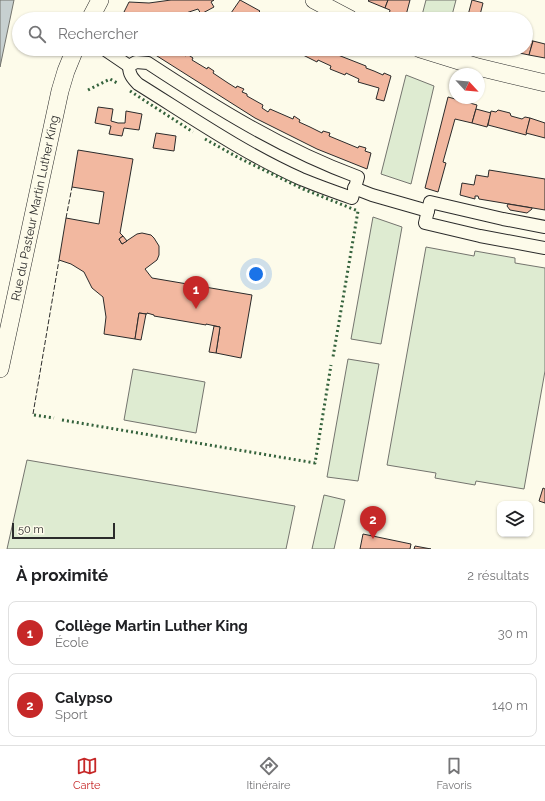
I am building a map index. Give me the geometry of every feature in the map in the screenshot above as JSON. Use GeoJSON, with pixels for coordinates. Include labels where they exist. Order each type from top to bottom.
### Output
{"type":"FeatureCollection","features":[{"type":"Feature","properties":{"kind":"street"},"geometry":{"type":"LineString","coordinates":[[94,12],[100,0]]}},
{"type":"Feature","properties":{"kind":"street"},"geometry":{"type":"LineString","coordinates":[[314,0],[337,12]]}},
{"type":"Feature","properties":{"kind":"street","name":"Rue du Pasteur Martin Luther King"},"geometry":{"type":"LineString","coordinates":[[0,369],[60,91],[72,56]]}},
{"type":"Feature","properties":{"kind":"street"},"geometry":{"type":"LineString","coordinates":[[114,56],[129,66]]}},
{"type":"Feature","properties":{"kind":"street"},"geometry":{"type":"LineString","coordinates":[[443,56],[478,67],[545,83]]}},
{"type":"Feature","properties":{"kind":"street"},"geometry":{"type":"LineString","coordinates":[[136,62],[148,64],[213,106],[290,147],[327,165],[358,177],[352,198],[300,178],[247,151],[202,125],[138,84],[132,79],[129,72],[129,66],[136,62]]}},
{"type":"Feature","properties":{"kind":"street"},"geometry":{"type":"LineString","coordinates":[[202,125],[213,106]]}},
{"type":"Feature","properties":{"kind":"street"},"geometry":{"type":"LineString","coordinates":[[354,188],[372,195],[428,211]]}},
{"type":"Feature","properties":{"kind":"street"},"geometry":{"type":"LineString","coordinates":[[545,227],[496,218],[430,202],[426,223],[480,236],[545,248]]}},
{"type":"Feature","properties":{"kind":"green space"},"geometry":{"type":"Polygon","coordinates":[[[426,0],[456,0],[453,12],[423,12],[426,0]]]}},
{"type":"Feature","properties":{"kind":"green space"},"geometry":{"type":"Polygon","coordinates":[[[406,75],[434,86],[411,184],[381,174],[406,75]]]}},
{"type":"Feature","properties":{"kind":"green space"},"geometry":{"type":"Polygon","coordinates":[[[373,217],[402,227],[381,344],[351,339],[373,217]]]}},
{"type":"Feature","properties":{"kind":"green space"},"geometry":{"type":"Polygon","coordinates":[[[426,247],[474,256],[475,251],[515,258],[515,263],[545,268],[545,371],[524,489],[476,481],[475,485],[435,478],[436,473],[387,465],[426,247]]]}},
{"type":"Feature","properties":{"kind":"green space"},"geometry":{"type":"Polygon","coordinates":[[[348,359],[379,364],[358,481],[327,477],[348,359]]]}},
{"type":"Feature","properties":{"kind":"green space"},"geometry":{"type":"Polygon","coordinates":[[[133,369],[205,382],[196,433],[124,420],[133,369]]]}},
{"type":"Feature","properties":{"kind":"green space"},"geometry":{"type":"Polygon","coordinates":[[[27,460],[295,506],[286,549],[7,549],[27,460]]]}},
{"type":"Feature","properties":{"kind":"green space"},"geometry":{"type":"Polygon","coordinates":[[[324,495],[345,500],[334,549],[312,549],[324,495]]]}},
{"type":"Feature","properties":{"kind":"shaded area"},"geometry":{"type":"Polygon","coordinates":[[[0,0],[14,0],[0,67],[0,0]]]}},
{"type":"Feature","properties":{"kind":"building"},"geometry":{"type":"Polygon","coordinates":[[[171,0],[214,0],[211,2],[214,7],[205,12],[200,12],[198,9],[189,12],[124,12],[129,2],[149,3],[171,0]]]}},
{"type":"Feature","properties":{"kind":"building"},"geometry":{"type":"Polygon","coordinates":[[[240,0],[260,11],[259,12],[232,12],[240,0]]]}},
{"type":"Feature","properties":{"kind":"building"},"geometry":{"type":"Polygon","coordinates":[[[388,0],[385,8],[368,1],[388,0]]]}},
{"type":"Feature","properties":{"kind":"building"},"geometry":{"type":"Polygon","coordinates":[[[388,0],[410,0],[407,12],[390,12],[390,10],[385,8],[388,0]]]}},
{"type":"Feature","properties":{"kind":"building"},"geometry":{"type":"Polygon","coordinates":[[[472,0],[483,3],[481,12],[469,12],[472,0]]]}},
{"type":"Feature","properties":{"kind":"building"},"geometry":{"type":"Polygon","coordinates":[[[533,41],[545,44],[545,58],[533,56],[533,41]]]}},
{"type":"Feature","properties":{"kind":"building"},"geometry":{"type":"Polygon","coordinates":[[[157,56],[190,56],[193,58],[192,60],[207,69],[208,67],[214,71],[213,73],[236,88],[237,86],[244,89],[242,92],[263,105],[262,108],[268,112],[270,109],[293,119],[294,116],[300,120],[299,122],[322,133],[323,131],[330,133],[329,136],[358,148],[359,146],[366,148],[365,151],[371,153],[367,169],[317,149],[255,118],[157,56]]]}},
{"type":"Feature","properties":{"kind":"building"},"geometry":{"type":"Polygon","coordinates":[[[305,56],[341,56],[366,66],[366,68],[383,75],[384,73],[391,76],[384,101],[376,99],[379,88],[358,82],[359,79],[346,73],[345,75],[330,69],[331,66],[318,60],[317,62],[305,56]]]}},
{"type":"Feature","properties":{"kind":"building"},"geometry":{"type":"Polygon","coordinates":[[[448,97],[449,104],[477,105],[472,123],[455,119],[443,162],[446,163],[438,192],[425,188],[448,97]]]}},
{"type":"Feature","properties":{"kind":"building"},"geometry":{"type":"Polygon","coordinates":[[[98,107],[113,109],[111,121],[118,123],[125,123],[126,111],[142,114],[139,130],[124,128],[122,136],[109,134],[111,126],[95,123],[98,107]]]}},
{"type":"Feature","properties":{"kind":"building"},"geometry":{"type":"Polygon","coordinates":[[[476,109],[491,113],[487,127],[472,123],[476,109]]]}},
{"type":"Feature","properties":{"kind":"building"},"geometry":{"type":"Polygon","coordinates":[[[498,110],[510,113],[511,116],[522,119],[525,117],[530,118],[526,135],[488,125],[491,111],[496,112],[498,110]]]}},
{"type":"Feature","properties":{"kind":"building"},"geometry":{"type":"Polygon","coordinates":[[[530,118],[545,123],[545,138],[526,133],[530,118]]]}},
{"type":"Feature","properties":{"kind":"building"},"geometry":{"type":"Polygon","coordinates":[[[156,133],[176,136],[174,151],[153,148],[156,133]]]}},
{"type":"Feature","properties":{"kind":"building"},"geometry":{"type":"Polygon","coordinates":[[[78,150],[133,159],[120,233],[123,236],[119,239],[122,244],[137,234],[142,233],[151,235],[154,238],[159,246],[159,255],[157,260],[145,269],[152,278],[252,295],[241,358],[216,353],[220,327],[154,316],[147,313],[139,313],[135,339],[104,334],[106,317],[103,297],[92,288],[84,272],[71,264],[59,260],[66,218],[99,224],[104,192],[72,187],[78,150]]]}},
{"type":"Feature","properties":{"kind":"building"},"geometry":{"type":"Polygon","coordinates":[[[489,170],[545,179],[545,210],[479,199],[478,196],[475,196],[475,199],[460,195],[462,183],[474,185],[476,175],[488,177],[489,170]]]}},
{"type":"Feature","properties":{"kind":"building"},"geometry":{"type":"Polygon","coordinates":[[[508,204],[532,209],[527,213],[510,210],[507,206],[508,204]]]}},
{"type":"Feature","properties":{"kind":"building"},"geometry":{"type":"Polygon","coordinates":[[[123,236],[127,241],[122,244],[119,239],[123,236]]]}},
{"type":"Feature","properties":{"kind":"building"},"geometry":{"type":"Polygon","coordinates":[[[139,313],[146,314],[141,340],[135,339],[139,313]]]}},
{"type":"Feature","properties":{"kind":"building"},"geometry":{"type":"Polygon","coordinates":[[[214,326],[220,327],[216,353],[209,352],[214,326]]]}},
{"type":"Feature","properties":{"kind":"building"},"geometry":{"type":"Polygon","coordinates":[[[543,488],[545,489],[545,503],[539,501],[543,488]]]}},
{"type":"Feature","properties":{"kind":"building"},"geometry":{"type":"Polygon","coordinates":[[[363,534],[411,544],[410,549],[360,549],[363,534]]]}},
{"type":"Feature","properties":{"kind":"building"},"geometry":{"type":"Polygon","coordinates":[[[415,546],[431,549],[414,549],[415,546]]]}},
{"type":"Feature","properties":{"kind":"hedge"},"geometry":{"type":"LineString","coordinates":[[88,90],[110,79],[119,84]]}},
{"type":"Feature","properties":{"kind":"hedge"},"geometry":{"type":"LineString","coordinates":[[130,91],[193,132]]}},
{"type":"Feature","properties":{"kind":"hedge"},"geometry":{"type":"LineString","coordinates":[[205,139],[239,158],[303,189],[358,211],[333,357]]}},
{"type":"Feature","properties":{"kind":"hedge"},"geometry":{"type":"LineString","coordinates":[[62,420],[315,463],[331,365]]}},
{"type":"Feature","properties":{"kind":"hedge"},"geometry":{"type":"LineString","coordinates":[[34,415],[54,418]]}},
{"type":"Feature","properties":{"kind":"fence"},"geometry":{"type":"LineString","coordinates":[[66,218],[72,187]]}},
{"type":"Feature","properties":{"kind":"fence"},"geometry":{"type":"LineString","coordinates":[[33,414],[59,260]]}},
{"type":"Feature","properties":{"kind":"place","name":"Collège Martin Luther King"},"geometry":{"type":"Point","coordinates":[196,309]}},
{"type":"Feature","properties":{"kind":"place","name":"Calypso"},"geometry":{"type":"Point","coordinates":[373,539]}}]}
